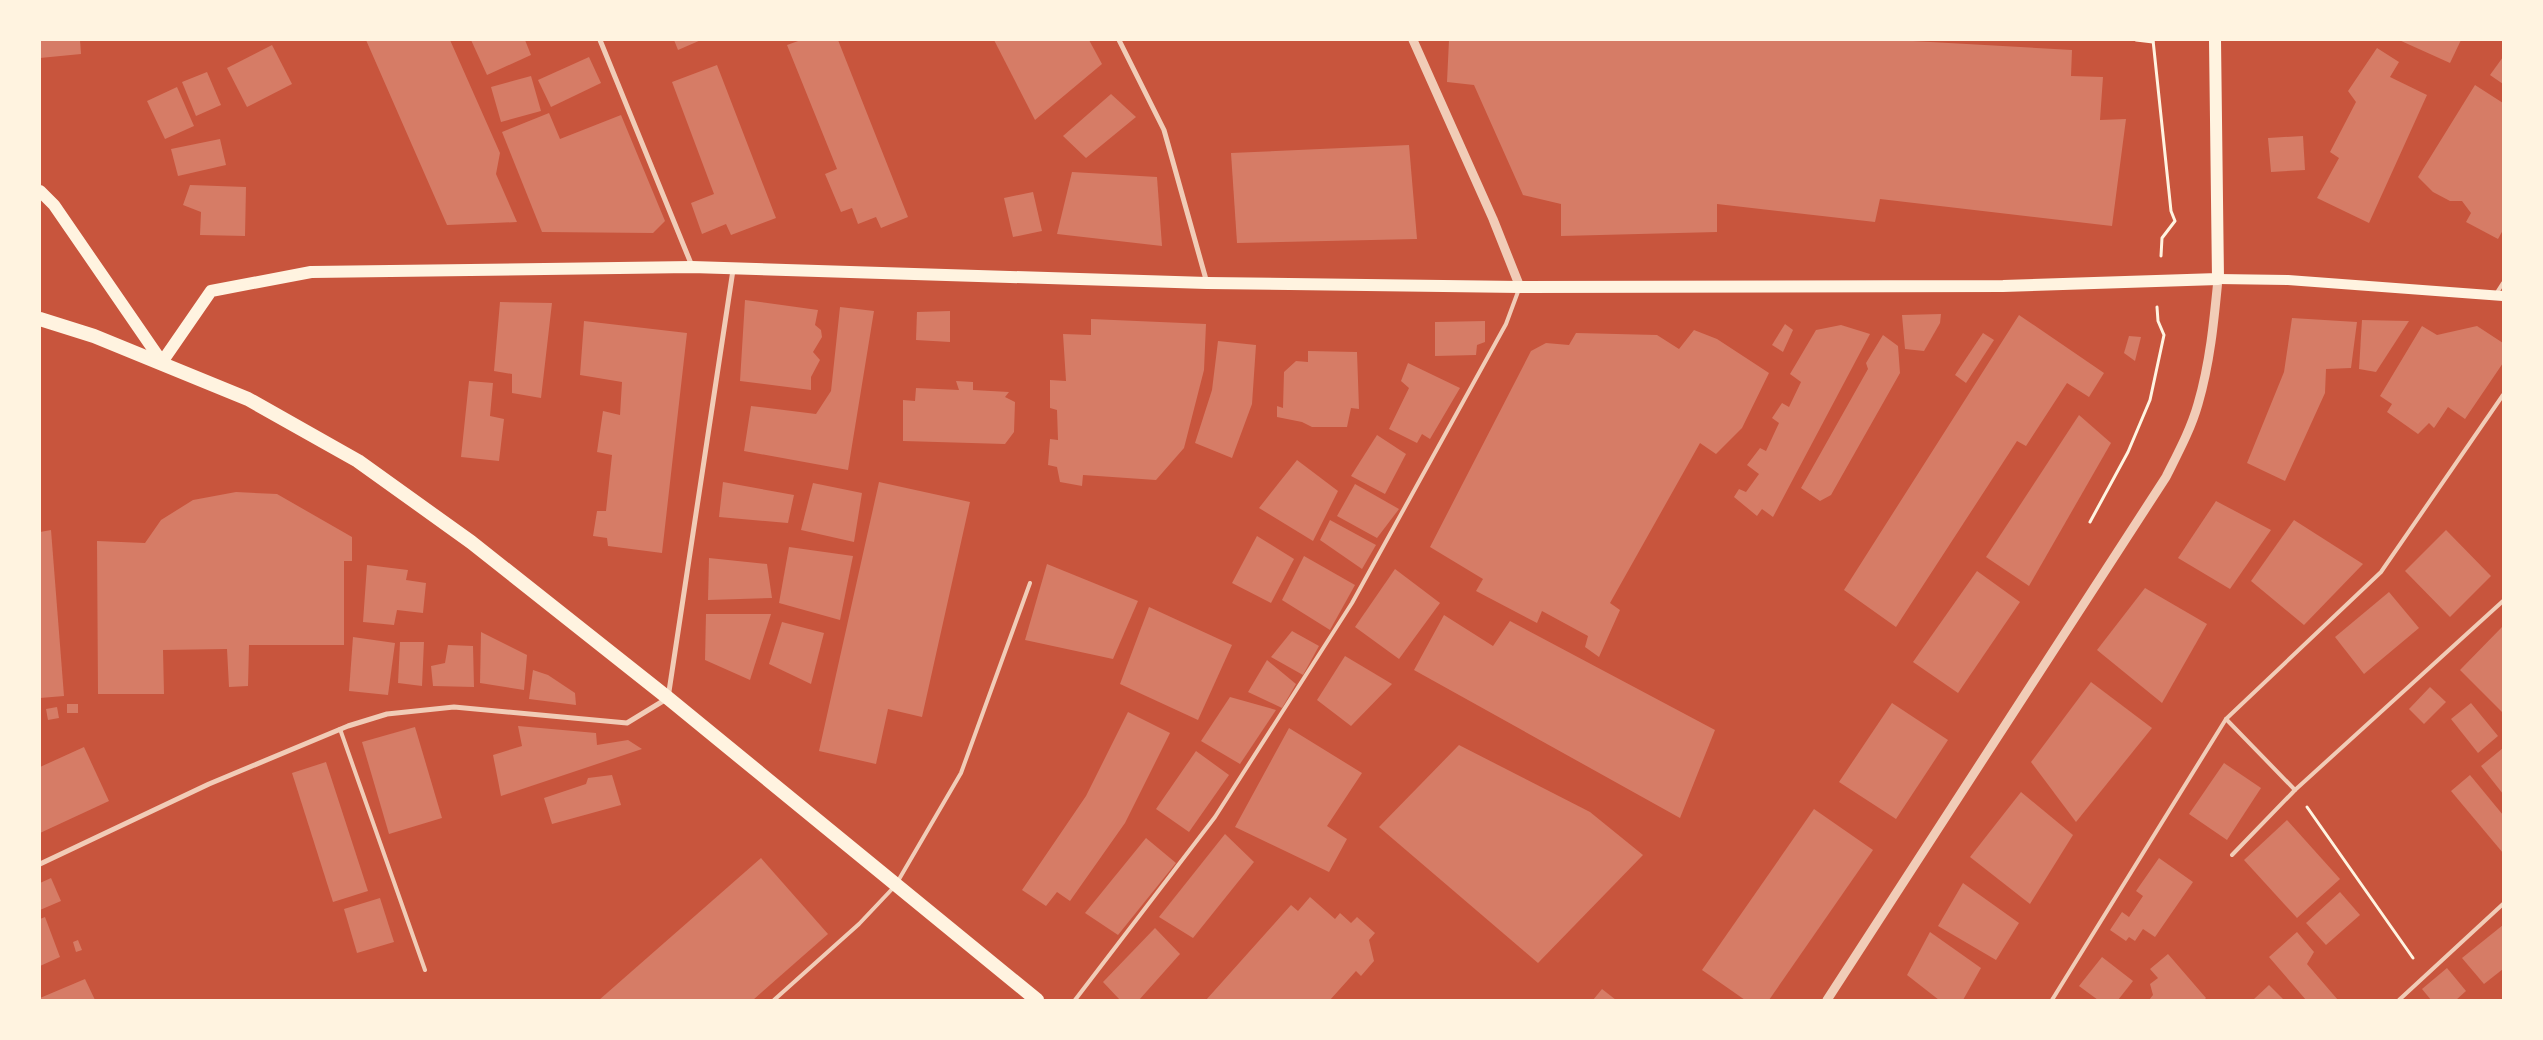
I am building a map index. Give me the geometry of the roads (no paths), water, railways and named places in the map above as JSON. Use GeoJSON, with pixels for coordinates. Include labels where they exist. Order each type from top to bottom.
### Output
{"type":"FeatureCollection","features":[{"type":"Feature","properties":{"kind":"highway"},"geometry":{"type":"LineString","coordinates":[[40,319],[94,336],[162,362],[248,399],[358,461],[471,542],[668,698],[1037,1000]]}},
{"type":"Feature","properties":{"kind":"main road"},"geometry":{"type":"LineString","coordinates":[[2215,40],[2218,279]]}},
{"type":"Feature","properties":{"kind":"main road"},"geometry":{"type":"LineString","coordinates":[[40,191],[54,205],[162,362],[211,291],[311,272],[692,267],[734,270],[1207,282],[1520,287],[2003,286],[2218,279],[2288,280],[2499,296]]}},
{"type":"Feature","properties":{"kind":"street"},"geometry":{"type":"LineString","coordinates":[[600,40],[692,267]]}},
{"type":"Feature","properties":{"kind":"street"},"geometry":{"type":"LineString","coordinates":[[1119,40],[1164,130],[1207,282]]}},
{"type":"Feature","properties":{"kind":"street"},"geometry":{"type":"LineString","coordinates":[[1413,40],[1493,219],[1520,287]]}},
{"type":"Feature","properties":{"kind":"street"},"geometry":{"type":"LineString","coordinates":[[40,864],[209,784],[340,729],[387,714],[454,706],[627,723],[668,698],[734,270]]}},
{"type":"Feature","properties":{"kind":"street"},"geometry":{"type":"LineString","coordinates":[[1827,1000],[2166,477],[2184,441],[2198,404],[2212,338],[2218,279]]}},
{"type":"Feature","properties":{"kind":"lane"},"geometry":{"type":"LineString","coordinates":[[2499,296],[2503,283]]}},
{"type":"Feature","properties":{"kind":"lane"},"geometry":{"type":"LineString","coordinates":[[1075,1000],[1215,817],[1352,603],[1506,324],[1520,287]]}},
{"type":"Feature","properties":{"kind":"lane"},"geometry":{"type":"LineString","coordinates":[[2052,1000],[2226,719],[2381,572],[2503,395]]}},
{"type":"Feature","properties":{"kind":"lane"},"geometry":{"type":"LineString","coordinates":[[774,1000],[859,924],[896,885],[961,774],[1030,583]]}},
{"type":"Feature","properties":{"kind":"lane"},"geometry":{"type":"LineString","coordinates":[[2232,855],[2295,790],[2503,601]]}},
{"type":"Feature","properties":{"kind":"lane"},"geometry":{"type":"LineString","coordinates":[[2226,719],[2295,790]]}},
{"type":"Feature","properties":{"kind":"lane"},"geometry":{"type":"LineString","coordinates":[[340,729],[425,970]]}},
{"type":"Feature","properties":{"kind":"lane"},"geometry":{"type":"LineString","coordinates":[[2399,1000],[2503,904]]}}]}
